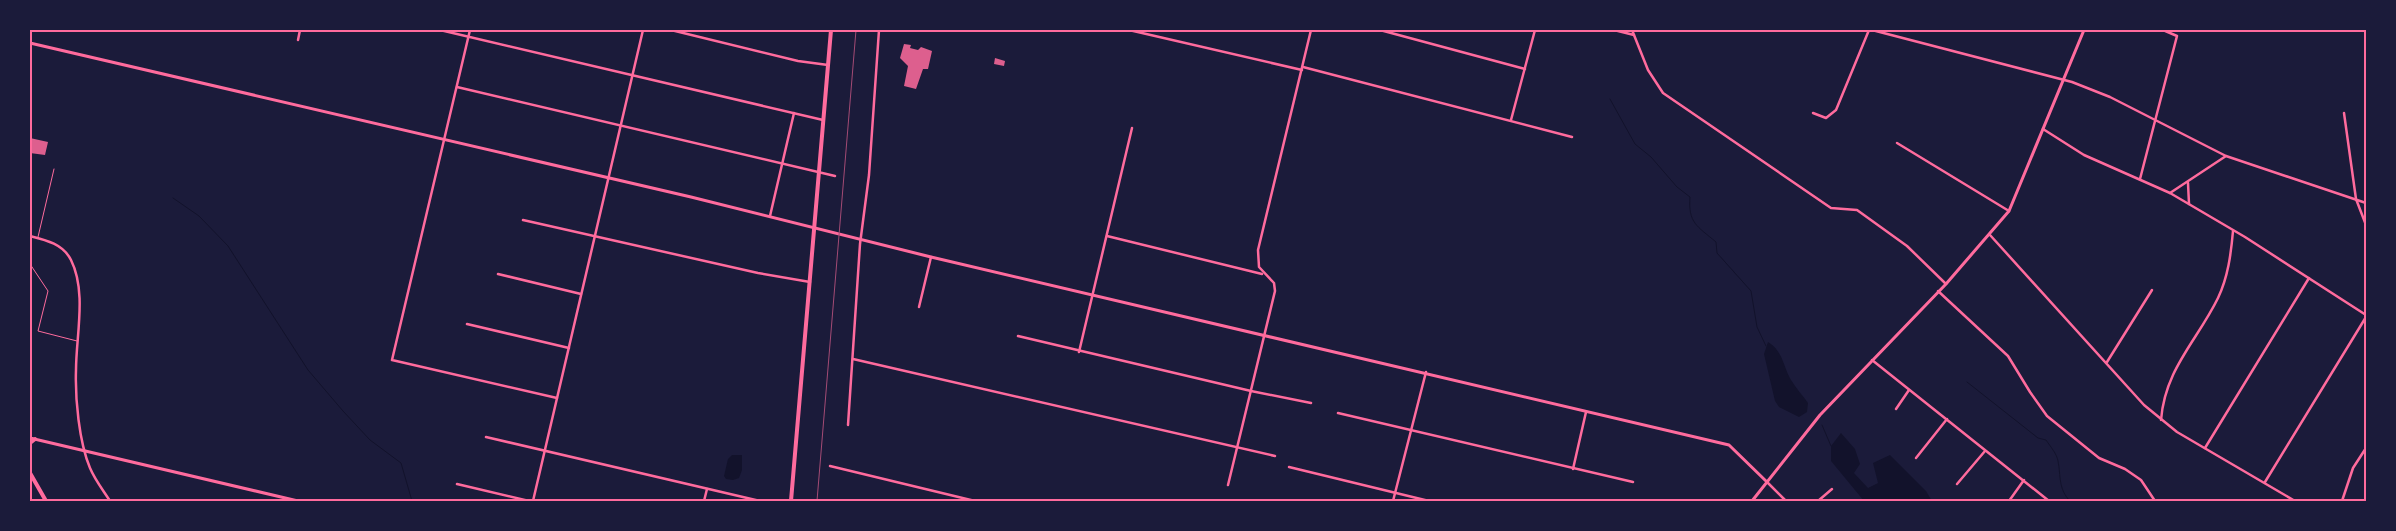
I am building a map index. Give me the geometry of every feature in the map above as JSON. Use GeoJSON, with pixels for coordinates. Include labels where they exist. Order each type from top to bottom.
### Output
{"type":"FeatureCollection","features":[{"type":"Feature","properties":{"kind":"main road"},"geometry":{"type":"LineString","coordinates":[[791,501],[831,30]]}},
{"type":"Feature","properties":{"kind":"main road"},"geometry":{"type":"LineString","coordinates":[[30,443],[32,438]]}},
{"type":"Feature","properties":{"kind":"main road"},"geometry":{"type":"LineString","coordinates":[[30,472],[46,501]]}},
{"type":"Feature","properties":{"kind":"street"},"geometry":{"type":"LineString","coordinates":[[298,40],[300,30]]}},
{"type":"Feature","properties":{"kind":"street"},"geometry":{"type":"LineString","coordinates":[[440,30],[823,120]]}},
{"type":"Feature","properties":{"kind":"street"},"geometry":{"type":"LineString","coordinates":[[470,30],[392,360],[557,398]]}},
{"type":"Feature","properties":{"kind":"street"},"geometry":{"type":"LineString","coordinates":[[457,484],[531,501],[644,30]]}},
{"type":"Feature","properties":{"kind":"street"},"geometry":{"type":"LineString","coordinates":[[671,30],[798,61],[828,65]]}},
{"type":"Feature","properties":{"kind":"street"},"geometry":{"type":"LineString","coordinates":[[848,425],[861,238],[880,30]]}},
{"type":"Feature","properties":{"kind":"street"},"geometry":{"type":"LineString","coordinates":[[1129,30],[1302,69],[1572,137]]}},
{"type":"Feature","properties":{"kind":"street"},"geometry":{"type":"LineString","coordinates":[[1153,36],[1155,30]]}},
{"type":"Feature","properties":{"kind":"street"},"geometry":{"type":"LineString","coordinates":[[1228,485],[1275,291],[1274,283],[1259,267],[1258,250],[1311,30]]}},
{"type":"Feature","properties":{"kind":"street"},"geometry":{"type":"LineString","coordinates":[[1380,30],[1525,68]]}},
{"type":"Feature","properties":{"kind":"street"},"geometry":{"type":"LineString","coordinates":[[1511,121],[1535,30]]}},
{"type":"Feature","properties":{"kind":"street"},"geometry":{"type":"LineString","coordinates":[[1614,30],[1634,35]]}},
{"type":"Feature","properties":{"kind":"street"},"geometry":{"type":"LineString","coordinates":[[1632,30],[1648,70],[1663,93],[1832,208],[1857,210],[1907,246],[1946,284]]}},
{"type":"Feature","properties":{"kind":"street"},"geometry":{"type":"LineString","coordinates":[[1814,113],[1826,118],[1836,110],[1870,30],[2062,80],[2110,97],[2226,156],[2366,203]]}},
{"type":"Feature","properties":{"kind":"street"},"geometry":{"type":"LineString","coordinates":[[1752,501],[1820,415],[1946,284],[2009,211],[2084,30]]}},
{"type":"Feature","properties":{"kind":"street"},"geometry":{"type":"LineString","coordinates":[[2140,179],[2177,36],[2163,30]]}},
{"type":"Feature","properties":{"kind":"street"},"geometry":{"type":"LineString","coordinates":[[30,44],[608,178],[770,218],[861,238],[931,257],[1729,444],[1786,501]]}},
{"type":"Feature","properties":{"kind":"street"},"geometry":{"type":"LineString","coordinates":[[457,87],[835,176]]}},
{"type":"Feature","properties":{"kind":"street"},"geometry":{"type":"LineString","coordinates":[[770,218],[794,113]]}},
{"type":"Feature","properties":{"kind":"street"},"geometry":{"type":"LineString","coordinates":[[2344,113],[2356,199],[2366,225]]}},
{"type":"Feature","properties":{"kind":"street"},"geometry":{"type":"LineString","coordinates":[[1080,352],[1132,128]]}},
{"type":"Feature","properties":{"kind":"street"},"geometry":{"type":"LineString","coordinates":[[2043,129],[2084,155],[2170,193],[2309,278],[2366,316],[2265,483]]}},
{"type":"Feature","properties":{"kind":"street"},"geometry":{"type":"LineString","coordinates":[[1897,143],[2009,211]]}},
{"type":"Feature","properties":{"kind":"street"},"geometry":{"type":"LineString","coordinates":[[2170,193],[2188,183],[2226,156]]}},
{"type":"Feature","properties":{"kind":"street"},"geometry":{"type":"LineString","coordinates":[[2188,183],[2189,204]]}},
{"type":"Feature","properties":{"kind":"street"},"geometry":{"type":"LineString","coordinates":[[523,220],[758,273],[810,282]]}},
{"type":"Feature","properties":{"kind":"street"},"geometry":{"type":"LineString","coordinates":[[2161,420],[2169,382],[2218,299],[2227,276],[2233,231]]}},
{"type":"Feature","properties":{"kind":"street"},"geometry":{"type":"LineString","coordinates":[[1990,235],[2144,405],[2161,420],[2177,432],[2295,501]]}},
{"type":"Feature","properties":{"kind":"street"},"geometry":{"type":"LineString","coordinates":[[30,236],[61,248],[68,256],[74,268],[79,291],[76,395],[86,451],[92,472],[110,501]]}},
{"type":"Feature","properties":{"kind":"street"},"geometry":{"type":"LineString","coordinates":[[1107,236],[1264,274]]}},
{"type":"Feature","properties":{"kind":"street"},"geometry":{"type":"LineString","coordinates":[[919,307],[931,257]]}},
{"type":"Feature","properties":{"kind":"street"},"geometry":{"type":"LineString","coordinates":[[498,274],[581,294]]}},
{"type":"Feature","properties":{"kind":"street"},"geometry":{"type":"LineString","coordinates":[[2205,448],[2309,278]]}},
{"type":"Feature","properties":{"kind":"street"},"geometry":{"type":"LineString","coordinates":[[2107,362],[2152,290]]}},
{"type":"Feature","properties":{"kind":"street"},"geometry":{"type":"LineString","coordinates":[[1938,291],[2008,356],[2047,416],[2100,458],[2124,469],[2141,480],[2155,501]]}},
{"type":"Feature","properties":{"kind":"street"},"geometry":{"type":"LineString","coordinates":[[467,324],[569,348]]}},
{"type":"Feature","properties":{"kind":"street"},"geometry":{"type":"LineString","coordinates":[[1018,336],[1080,352],[1311,403]]}},
{"type":"Feature","properties":{"kind":"street"},"geometry":{"type":"LineString","coordinates":[[853,358],[1236,449],[1275,456]]}},
{"type":"Feature","properties":{"kind":"street"},"geometry":{"type":"LineString","coordinates":[[1872,360],[2049,501]]}},
{"type":"Feature","properties":{"kind":"street"},"geometry":{"type":"LineString","coordinates":[[1393,501],[1426,372]]}},
{"type":"Feature","properties":{"kind":"street"},"geometry":{"type":"LineString","coordinates":[[1896,409],[1909,390]]}},
{"type":"Feature","properties":{"kind":"street"},"geometry":{"type":"LineString","coordinates":[[1572,468],[1586,410]]}},
{"type":"Feature","properties":{"kind":"street"},"geometry":{"type":"LineString","coordinates":[[1338,413],[1633,482]]}},
{"type":"Feature","properties":{"kind":"street"},"geometry":{"type":"LineString","coordinates":[[1916,458],[1947,419]]}},
{"type":"Feature","properties":{"kind":"street"},"geometry":{"type":"LineString","coordinates":[[486,437],[760,501]]}},
{"type":"Feature","properties":{"kind":"street"},"geometry":{"type":"LineString","coordinates":[[32,438],[298,501]]}},
{"type":"Feature","properties":{"kind":"street"},"geometry":{"type":"LineString","coordinates":[[2342,501],[2353,468],[2366,448]]}},
{"type":"Feature","properties":{"kind":"street"},"geometry":{"type":"LineString","coordinates":[[1957,484],[1985,451]]}},
{"type":"Feature","properties":{"kind":"street"},"geometry":{"type":"LineString","coordinates":[[830,466],[975,501]]}},
{"type":"Feature","properties":{"kind":"street"},"geometry":{"type":"LineString","coordinates":[[1289,467],[1430,501]]}},
{"type":"Feature","properties":{"kind":"street"},"geometry":{"type":"LineString","coordinates":[[2009,501],[2024,480]]}},
{"type":"Feature","properties":{"kind":"street"},"geometry":{"type":"LineString","coordinates":[[704,501],[707,489]]}},
{"type":"Feature","properties":{"kind":"street"},"geometry":{"type":"LineString","coordinates":[[1818,501],[1832,489]]}},
{"type":"Feature","properties":{"kind":"lane"},"geometry":{"type":"LineString","coordinates":[[38,238],[54,169]]}},
{"type":"Feature","properties":{"kind":"lane"},"geometry":{"type":"LineString","coordinates":[[30,264],[48,290],[38,331],[78,341]]}},
{"type":"Feature","properties":{"kind":"shaded area"},"geometry":{"type":"Polygon","coordinates":[[[1768,342],[1777,350],[1788,375],[1808,403],[1807,412],[1799,417],[1779,407],[1775,401],[1764,354],[1768,342]]]}},
{"type":"Feature","properties":{"kind":"shaded area"},"geometry":{"type":"Polygon","coordinates":[[[1841,433],[1855,449],[1860,464],[1854,473],[1868,488],[1878,483],[1873,463],[1890,455],[1926,491],[1932,501],[1864,501],[1831,461],[1831,446],[1841,433]]]}},
{"type":"Feature","properties":{"kind":"shaded area"},"geometry":{"type":"Polygon","coordinates":[[[732,455],[742,455],[742,470],[739,478],[733,480],[726,479],[724,476],[728,459],[732,455]]]}},
{"type":"Feature","properties":{"kind":"building"},"geometry":{"type":"Polygon","coordinates":[[[904,44],[911,45],[910,48],[918,50],[921,47],[932,51],[928,69],[923,69],[916,89],[904,86],[908,66],[900,58],[904,44]]]}},
{"type":"Feature","properties":{"kind":"building"},"geometry":{"type":"Polygon","coordinates":[[[995,58],[1005,61],[1004,66],[994,64],[995,58]]]}},
{"type":"Feature","properties":{"kind":"building"},"geometry":{"type":"Polygon","coordinates":[[[30,138],[48,142],[45,155],[30,153],[30,138]]]}},
{"type":"Feature","properties":{"kind":"waterway"},"geometry":{"type":"LineString","coordinates":[[1610,99],[1635,144],[1651,157],[1677,187],[1690,197],[1691,213],[1695,223],[1716,242],[1717,253],[1751,291],[1757,327],[1766,346]]}},
{"type":"Feature","properties":{"kind":"waterway"},"geometry":{"type":"LineString","coordinates":[[173,198],[199,216],[228,246],[308,370],[370,440],[401,463],[412,501]]}},
{"type":"Feature","properties":{"kind":"waterway"},"geometry":{"type":"LineString","coordinates":[[1967,382],[2038,438],[2046,440],[2057,458],[2063,492],[2070,501]]}},
{"type":"Feature","properties":{"kind":"waterway"},"geometry":{"type":"LineString","coordinates":[[1822,425],[1831,446]]}},
{"type":"Feature","properties":{"kind":"railway"},"geometry":{"type":"LineString","coordinates":[[817,501],[856,30]]}}]}
